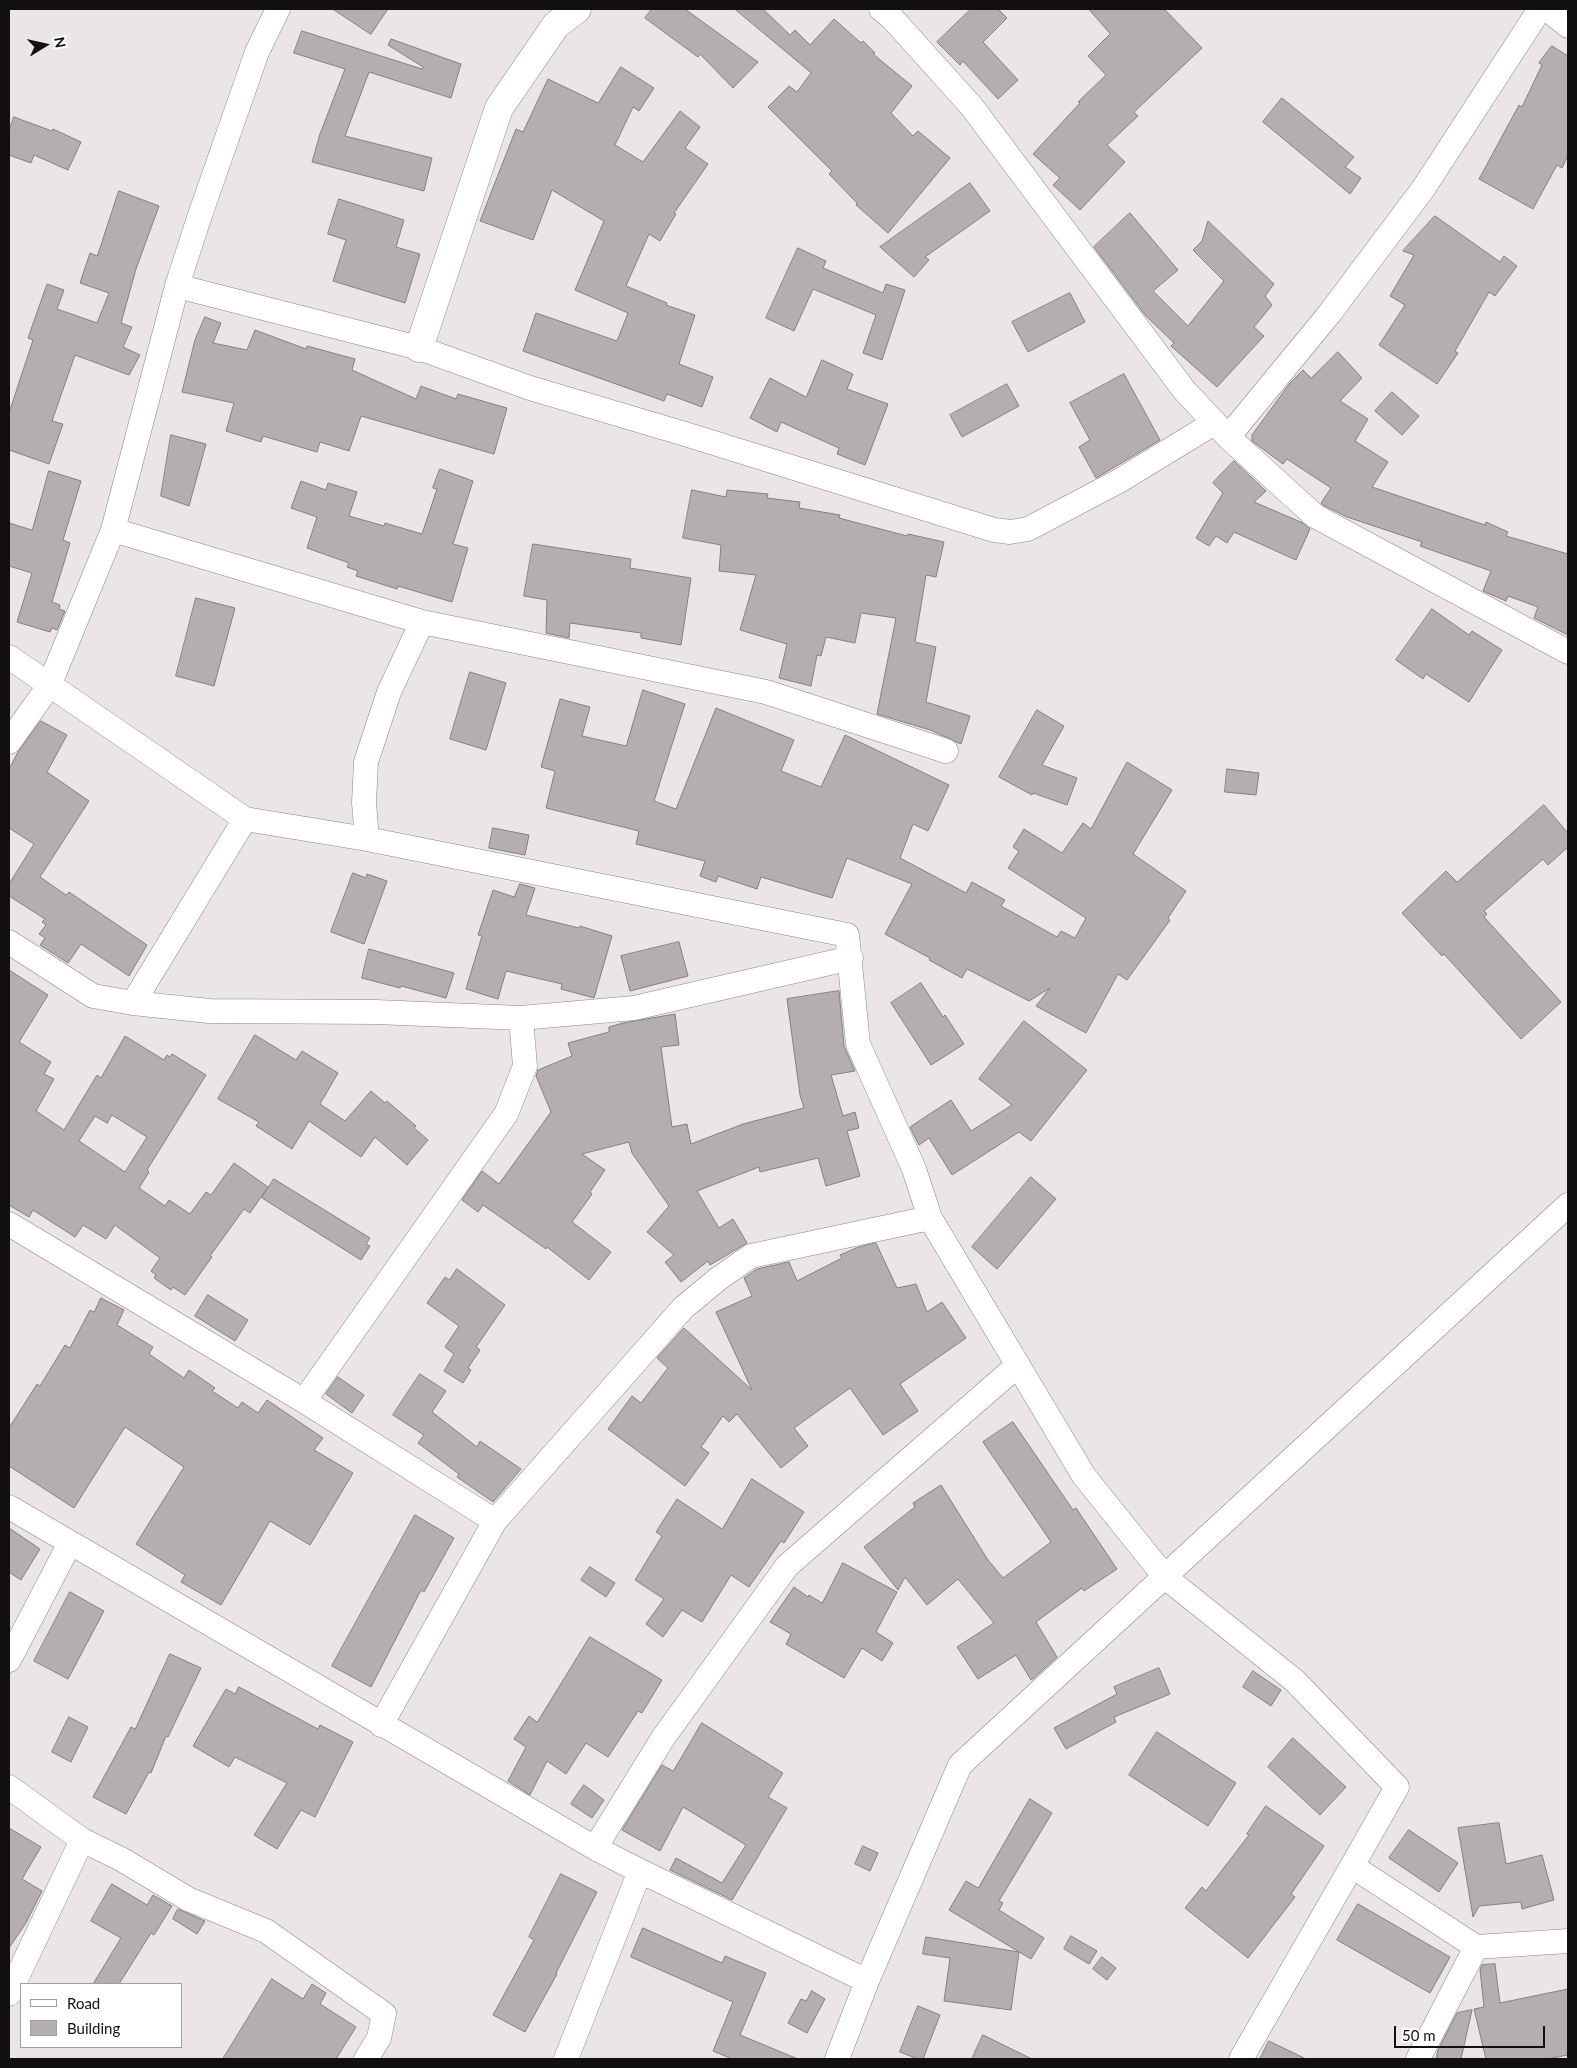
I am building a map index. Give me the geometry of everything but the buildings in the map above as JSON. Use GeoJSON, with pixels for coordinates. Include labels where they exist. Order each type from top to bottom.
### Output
{"type":"FeatureCollection","features":[{"type":"Feature","properties":{"kind":"street"},"geometry":{"type":"LineString","coordinates":[[9,742],[49,686],[113,530],[177,286],[257,52],[278,9]]}},
{"type":"Feature","properties":{"kind":"street"},"geometry":{"type":"LineString","coordinates":[[419,348],[499,108],[556,25],[577,9]]}},
{"type":"Feature","properties":{"kind":"street"},"geometry":{"type":"LineString","coordinates":[[881,9],[892,18],[972,107],[1184,390],[1221,430],[1315,516],[1568,652]]}},
{"type":"Feature","properties":{"kind":"street"},"geometry":{"type":"LineString","coordinates":[[177,286],[419,348],[530,388],[686,434],[994,530],[1010,532],[1028,529],[1221,430],[1330,313],[1423,189],[1540,9]]}},
{"type":"Feature","properties":{"kind":"street"},"geometry":{"type":"LineString","coordinates":[[1547,9],[1568,26]]}},
{"type":"Feature","properties":{"kind":"street"},"geometry":{"type":"LineString","coordinates":[[113,530],[422,622],[766,692],[946,751]]}},
{"type":"Feature","properties":{"kind":"street"},"geometry":{"type":"LineString","coordinates":[[367,839],[364,803],[366,762],[389,692],[422,622]]}},
{"type":"Feature","properties":{"kind":"street"},"geometry":{"type":"LineString","coordinates":[[9,657],[245,819],[367,839],[847,935],[851,958],[858,1044],[914,1169],[930,1218],[1084,1476],[1165,1577],[1295,1681],[1397,1787],[1241,2059]]}},
{"type":"Feature","properties":{"kind":"street"},"geometry":{"type":"LineString","coordinates":[[133,1004],[245,819]]}},
{"type":"Feature","properties":{"kind":"street"},"geometry":{"type":"LineString","coordinates":[[9,942],[93,996],[133,1004],[209,1011],[376,1012],[521,1018],[634,1008],[851,958]]}},
{"type":"Feature","properties":{"kind":"street"},"geometry":{"type":"LineString","coordinates":[[304,1401],[506,1114],[525,1066],[521,1018]]}},
{"type":"Feature","properties":{"kind":"street"},"geometry":{"type":"LineString","coordinates":[[837,2059],[867,1981],[960,1765],[1568,1205]]}},
{"type":"Feature","properties":{"kind":"street"},"geometry":{"type":"LineString","coordinates":[[381,1725],[495,1522],[683,1308],[718,1279],[751,1256],[930,1218]]}},
{"type":"Feature","properties":{"kind":"street"},"geometry":{"type":"LineString","coordinates":[[9,1224],[304,1401],[495,1522]]}},
{"type":"Feature","properties":{"kind":"street"},"geometry":{"type":"LineString","coordinates":[[595,1848],[663,1738],[787,1566],[1018,1365]]}},
{"type":"Feature","properties":{"kind":"street"},"geometry":{"type":"LineString","coordinates":[[9,1507],[595,1848],[867,1981]]}},
{"type":"Feature","properties":{"kind":"street"},"geometry":{"type":"LineString","coordinates":[[9,1660],[70,1543]]}},
{"type":"Feature","properties":{"kind":"street"},"geometry":{"type":"LineString","coordinates":[[9,1787],[82,1840],[121,1859],[188,1899],[266,1931],[384,2014],[379,2038],[366,2059]]}},
{"type":"Feature","properties":{"kind":"street"},"geometry":{"type":"LineString","coordinates":[[9,1994],[82,1840]]}},
{"type":"Feature","properties":{"kind":"street"},"geometry":{"type":"LineString","coordinates":[[1352,1866],[1476,1947],[1568,1941]]}},
{"type":"Feature","properties":{"kind":"street"},"geometry":{"type":"LineString","coordinates":[[566,2059],[640,1871]]}},
{"type":"Feature","properties":{"kind":"street"},"geometry":{"type":"LineString","coordinates":[[1418,2059],[1476,1947]]}}]}
